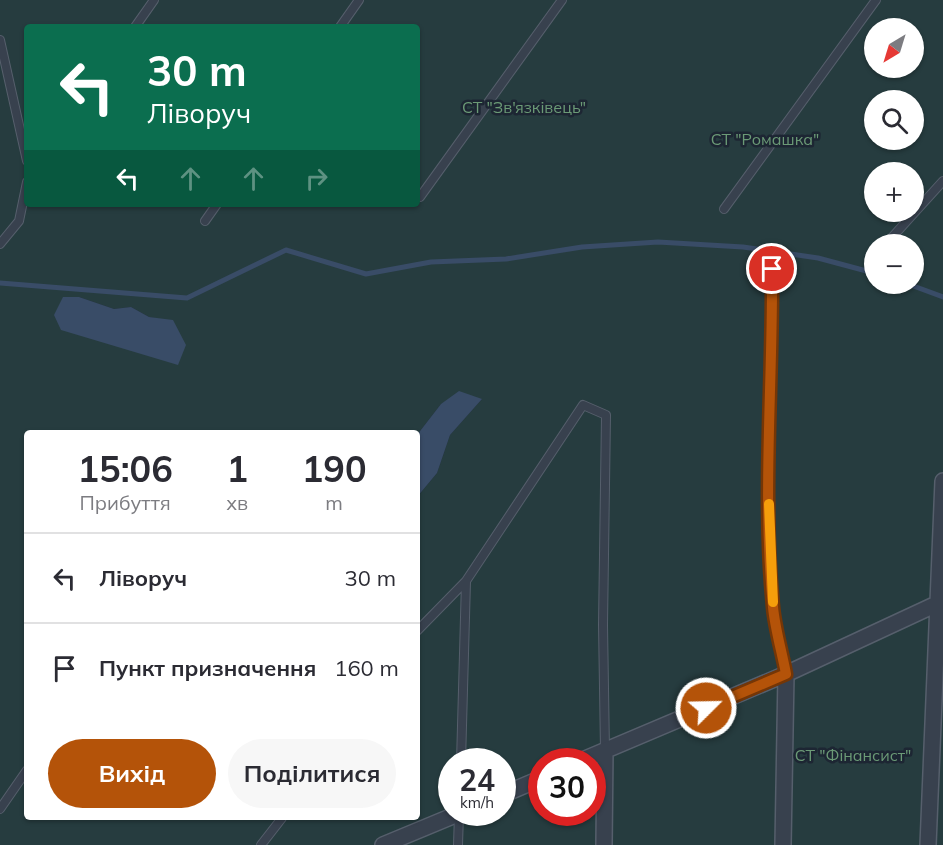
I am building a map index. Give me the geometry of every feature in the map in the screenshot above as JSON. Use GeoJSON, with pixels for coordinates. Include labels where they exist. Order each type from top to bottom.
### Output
{"type":"FeatureCollection","features":[{"type":"Feature","properties":{"kind":"street"},"geometry":{"type":"LineString","coordinates":[[928,845],[940,603],[943,481]]}},
{"type":"Feature","properties":{"kind":"street"},"geometry":{"type":"LineString","coordinates":[[606,751],[786,674],[940,603]]}},
{"type":"Feature","properties":{"kind":"street"},"geometry":{"type":"LineString","coordinates":[[783,845],[786,674]]}},
{"type":"Feature","properties":{"kind":"street"},"geometry":{"type":"LineString","coordinates":[[383,845],[438,822]]}},
{"type":"Feature","properties":{"kind":"street"},"geometry":{"type":"LineString","coordinates":[[604,826],[604,845]]}},
{"type":"Feature","properties":{"kind":"lane"},"geometry":{"type":"LineString","coordinates":[[137,24],[154,0]]}},
{"type":"Feature","properties":{"kind":"lane"},"geometry":{"type":"LineString","coordinates":[[342,24],[359,0]]}},
{"type":"Feature","properties":{"kind":"lane"},"geometry":{"type":"LineString","coordinates":[[420,197],[561,0]]}},
{"type":"Feature","properties":{"kind":"lane"},"geometry":{"type":"LineString","coordinates":[[724,209],[876,0]]}},
{"type":"Feature","properties":{"kind":"lane"},"geometry":{"type":"LineString","coordinates":[[0,40],[24,148]]}},
{"type":"Feature","properties":{"kind":"lane"},"geometry":{"type":"LineString","coordinates":[[895,234],[943,181]]}},
{"type":"Feature","properties":{"kind":"lane"},"geometry":{"type":"LineString","coordinates":[[0,244],[19,221],[24,197]]}},
{"type":"Feature","properties":{"kind":"lane"},"geometry":{"type":"LineString","coordinates":[[205,221],[215,207]]}},
{"type":"Feature","properties":{"kind":"lane"},"geometry":{"type":"LineString","coordinates":[[772,269],[773,363],[768,488],[773,608],[786,674]]}},
{"type":"Feature","properties":{"kind":"lane"},"geometry":{"type":"LineString","coordinates":[[420,628],[466,581],[583,405],[606,415],[603,625],[605,748]]}},
{"type":"Feature","properties":{"kind":"lane"},"geometry":{"type":"LineString","coordinates":[[460,748],[466,581]]}},
{"type":"Feature","properties":{"kind":"lane"},"geometry":{"type":"LineString","coordinates":[[0,809],[24,774]]}},
{"type":"Feature","properties":{"kind":"lane"},"geometry":{"type":"LineString","coordinates":[[261,845],[280,820]]}},
{"type":"Feature","properties":{"kind":"lane"},"geometry":{"type":"LineString","coordinates":[[458,845],[459,826]]}},
{"type":"Feature","properties":{"kind":"green space"},"geometry":{"type":"Polygon","coordinates":[[[0,0],[943,0],[943,845],[0,845],[0,0]],[[79,297],[54,315],[172,321],[149,317],[131,307],[114,309],[79,297]]]}},
{"type":"Feature","properties":{"kind":"water"},"geometry":{"type":"Polygon","coordinates":[[[63,297],[79,297],[114,309],[131,307],[149,317],[173,320],[186,345],[178,365],[61,330],[54,315],[63,297]]]}},
{"type":"Feature","properties":{"kind":"water"},"geometry":{"type":"Polygon","coordinates":[[[459,391],[482,399],[450,435],[437,473],[420,493],[420,431],[441,404],[459,391]]]}},
{"type":"Feature","properties":{"kind":"waterway"},"geometry":{"type":"LineString","coordinates":[[0,283],[187,298],[286,250],[366,274],[431,262],[506,259],[582,247],[658,242],[743,247],[818,258],[864,270]]}},
{"type":"Feature","properties":{"kind":"waterway"},"geometry":{"type":"LineString","coordinates":[[924,290],[943,297]]}},
{"type":"Feature","properties":{"kind":"slow traffic"},"geometry":{"type":"LineString","coordinates":[[769,504],[773,602]]}},
{"type":"Feature","properties":{"kind":"route"},"geometry":{"type":"LineString","coordinates":[[706,708],[786,674],[773,608],[768,488],[773,363],[772,269]]}},
{"type":"Feature","properties":{"kind":"park label","name":"СТ \"Зв'язківець\""},"geometry":{"type":"Point","coordinates":[524,107]}},
{"type":"Feature","properties":{"kind":"park label","name":"СТ \"Ромашка\""},"geometry":{"type":"Point","coordinates":[765,139]}},
{"type":"Feature","properties":{"kind":"park label","name":"СТ \"Фiнансист\""},"geometry":{"type":"Point","coordinates":[853,755]}}]}
